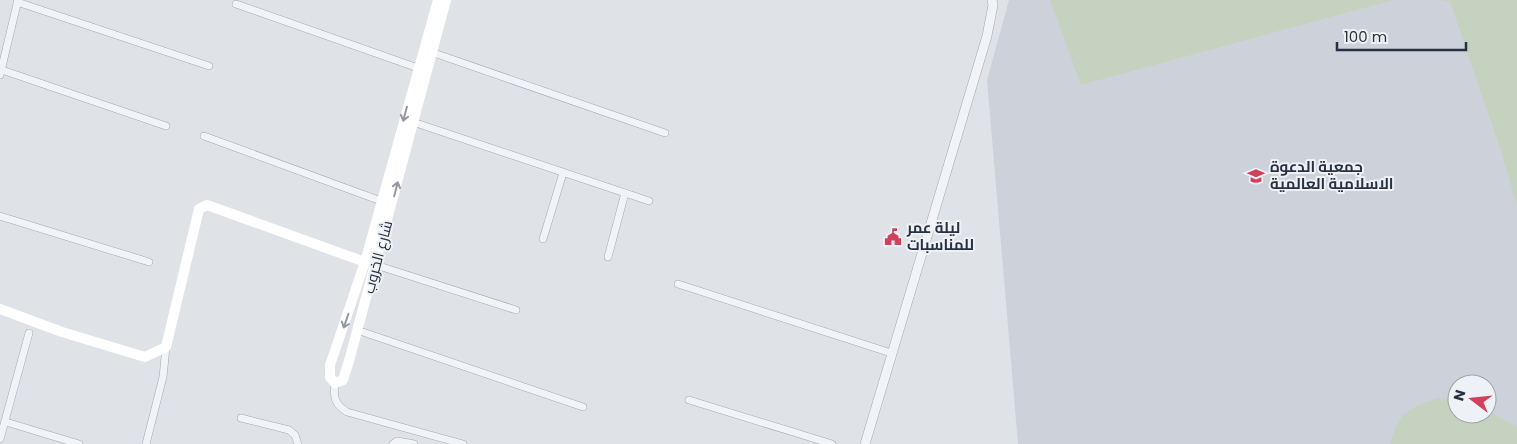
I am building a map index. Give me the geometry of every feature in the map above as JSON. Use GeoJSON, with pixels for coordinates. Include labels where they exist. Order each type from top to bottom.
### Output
{"type":"FeatureCollection","features":[{"type":"Feature","properties":{"kind":"main road","name":"شارع الخروب"},"geometry":{"type":"LineString","coordinates":[[438,0],[365,262],[330,365],[330,377],[335,383],[343,380],[345,374],[376,265],[446,0]]}},
{"type":"Feature","properties":{"kind":"main road","name":"شارع الخروب"},"geometry":{"type":"LineString","coordinates":[[166,347],[199,209],[204,205],[365,262]]}},
{"type":"Feature","properties":{"kind":"main road"},"geometry":{"type":"LineString","coordinates":[[0,309],[71,335],[145,357],[166,347]]}},
{"type":"Feature","properties":{"kind":"street"},"geometry":{"type":"LineString","coordinates":[[865,444],[987,36],[993,5],[992,0]]}},
{"type":"Feature","properties":{"kind":"street"},"geometry":{"type":"LineString","coordinates":[[166,126],[1,73],[17,1],[209,66]]}},
{"type":"Feature","properties":{"kind":"street"},"geometry":{"type":"LineString","coordinates":[[236,4],[418,68]]}},
{"type":"Feature","properties":{"kind":"street"},"geometry":{"type":"LineString","coordinates":[[431,52],[665,133]]}},
{"type":"Feature","properties":{"kind":"street"},"geometry":{"type":"LineString","coordinates":[[413,122],[649,201]]}},
{"type":"Feature","properties":{"kind":"street"},"geometry":{"type":"LineString","coordinates":[[204,136],[381,201]]}},
{"type":"Feature","properties":{"kind":"street"},"geometry":{"type":"LineString","coordinates":[[543,239],[563,173]]}},
{"type":"Feature","properties":{"kind":"street"},"geometry":{"type":"LineString","coordinates":[[608,257],[625,193]]}},
{"type":"Feature","properties":{"kind":"street"},"geometry":{"type":"LineString","coordinates":[[0,216],[149,262]]}},
{"type":"Feature","properties":{"kind":"street"},"geometry":{"type":"LineString","coordinates":[[376,265],[516,310]]}},
{"type":"Feature","properties":{"kind":"street"},"geometry":{"type":"LineString","coordinates":[[678,284],[891,353]]}},
{"type":"Feature","properties":{"kind":"street"},"geometry":{"type":"LineString","coordinates":[[357,330],[583,407]]}},
{"type":"Feature","properties":{"kind":"street"},"geometry":{"type":"LineString","coordinates":[[0,439],[29,333]]}},
{"type":"Feature","properties":{"kind":"street"},"geometry":{"type":"LineString","coordinates":[[146,444],[163,377],[166,347]]}},
{"type":"Feature","properties":{"kind":"street"},"geometry":{"type":"LineString","coordinates":[[335,383],[334,398],[337,405],[347,412],[463,444]]}},
{"type":"Feature","properties":{"kind":"street"},"geometry":{"type":"LineString","coordinates":[[689,400],[832,444]]}},
{"type":"Feature","properties":{"kind":"street"},"geometry":{"type":"LineString","coordinates":[[241,418],[289,430],[295,435],[298,444]]}},
{"type":"Feature","properties":{"kind":"street"},"geometry":{"type":"LineString","coordinates":[[6,422],[79,444]]}},
{"type":"Feature","properties":{"kind":"street"},"geometry":{"type":"LineString","coordinates":[[393,444],[397,440],[414,444]]}},
{"type":"Feature","properties":{"kind":"shaded area","name":"جمعية الدعوة الاسلامية العالمية"},"geometry":{"type":"Polygon","coordinates":[[[1009,0],[1517,0],[1517,444],[1018,444],[987,80],[1009,0]]]}},
{"type":"Feature","properties":{"kind":"green space"},"geometry":{"type":"Polygon","coordinates":[[[1050,0],[1393,0],[1081,85],[1050,0]]]}},
{"type":"Feature","properties":{"kind":"green space"},"geometry":{"type":"Polygon","coordinates":[[[1440,0],[1517,0],[1517,207],[1501,151],[1450,2],[1440,0]]]}},
{"type":"Feature","properties":{"kind":"green space"},"geometry":{"type":"Polygon","coordinates":[[[1437,398],[1447,399],[1447,424],[1497,424],[1497,416],[1517,427],[1517,444],[1390,444],[1393,433],[1401,418],[1419,405],[1437,398]]]}},
{"type":"Feature","properties":{"kind":"place","name":"جمعية الدعوة الاسلامية العالمية"},"geometry":{"type":"Point","coordinates":[1256,176]}},
{"type":"Feature","properties":{"kind":"place","name":"ليلة عمر للمناسبات"},"geometry":{"type":"Point","coordinates":[893,237]}}]}
